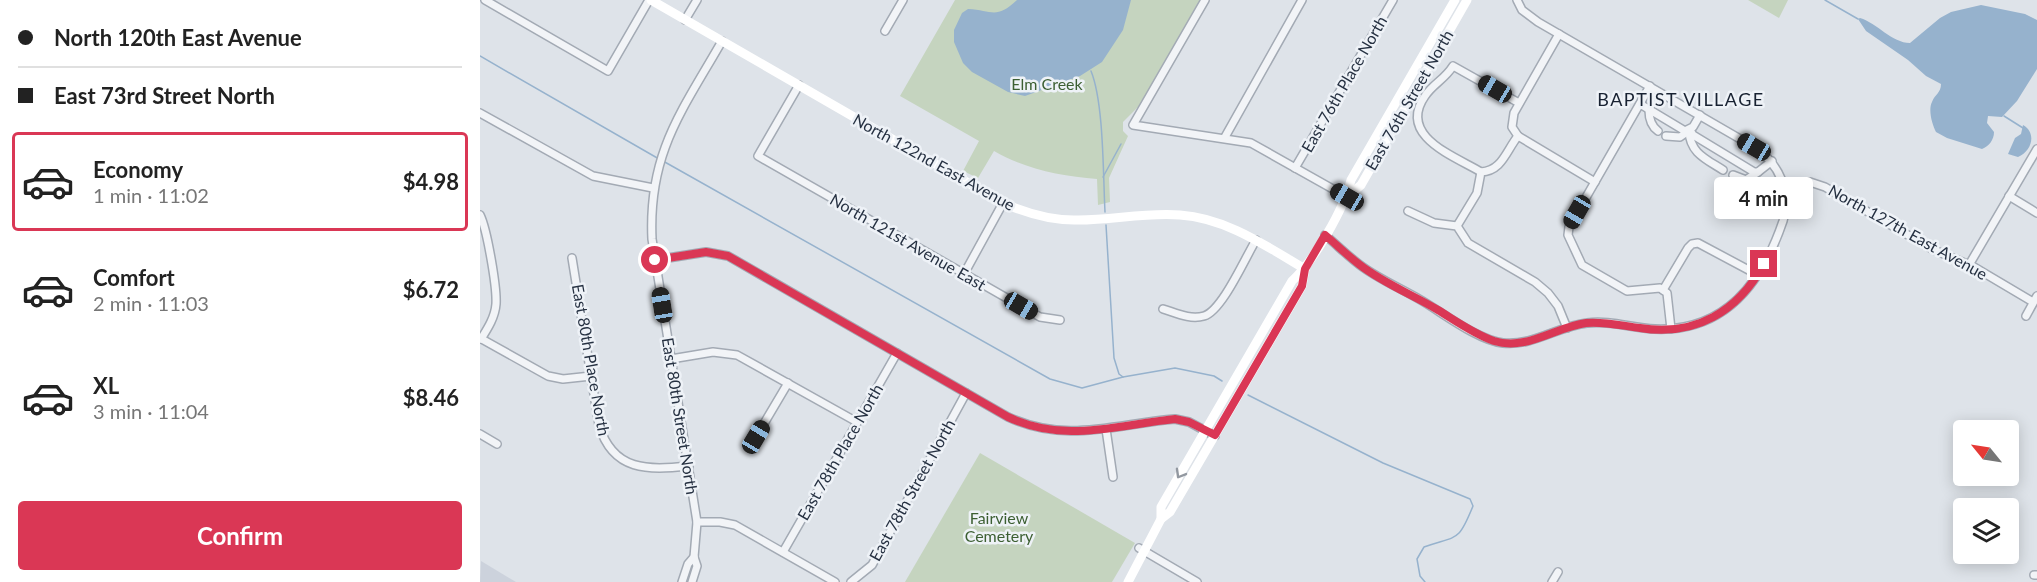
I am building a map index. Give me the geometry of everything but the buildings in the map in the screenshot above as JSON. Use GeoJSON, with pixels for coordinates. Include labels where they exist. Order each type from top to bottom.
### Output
{"type":"FeatureCollection","features":[{"type":"Feature","properties":{"kind":"main road","name":"North 122nd East Avenue"},"geometry":{"type":"LineString","coordinates":[[650,0],[1003,203],[1036,215],[1074,220],[1163,215],[1189,216],[1216,222],[1256,240],[1305,269]]}},
{"type":"Feature","properties":{"kind":"main road","name":"East 76th Street North"},"geometry":{"type":"LineString","coordinates":[[1161,519],[1161,507],[1292,281],[1305,269],[1325,235],[1347,197],[1351,180],[1455,0]]}},
{"type":"Feature","properties":{"kind":"main road","name":"East 76th Street North"},"geometry":{"type":"LineString","coordinates":[[1347,197],[1361,185],[1467,0]]}},
{"type":"Feature","properties":{"kind":"main road","name":"East 76th Street North"},"geometry":{"type":"LineString","coordinates":[[1128,582],[1142,550],[1161,519],[1170,512],[1302,286],[1305,269]]}},
{"type":"Feature","properties":{"kind":"street"},"geometry":{"type":"LineString","coordinates":[[485,0],[608,71],[650,0]]}},
{"type":"Feature","properties":{"kind":"street"},"geometry":{"type":"LineString","coordinates":[[685,20],[697,0]]}},
{"type":"Feature","properties":{"kind":"street"},"geometry":{"type":"LineString","coordinates":[[885,31],[903,0]]}},
{"type":"Feature","properties":{"kind":"street"},"geometry":{"type":"LineString","coordinates":[[1205,0],[1134,124],[1251,143],[1347,197]]}},
{"type":"Feature","properties":{"kind":"street"},"geometry":{"type":"LineString","coordinates":[[1225,137],[1302,0]]}},
{"type":"Feature","properties":{"kind":"street","name":"East 76th Place North"},"geometry":{"type":"LineString","coordinates":[[1295,168],[1393,0]]}},
{"type":"Feature","properties":{"kind":"street"},"geometry":{"type":"LineString","coordinates":[[1325,235],[1361,266],[1487,338],[1503,343],[1521,343],[1567,327],[1600,322],[1641,328],[1689,327],[1724,311],[1741,298],[1758,275],[1770,253],[1785,214],[1784,185],[1772,161],[1754,147],[1528,15],[1517,0]]}},
{"type":"Feature","properties":{"kind":"street"},"geometry":{"type":"LineString","coordinates":[[1559,34],[1519,103],[1512,119],[1512,127],[1518,136],[1595,182]]}},
{"type":"Feature","properties":{"kind":"street","name":"East 80th Street North"},"geometry":{"type":"LineString","coordinates":[[692,582],[697,566],[694,557],[697,522],[655,260],[651,220],[653,188],[660,158],[674,124],[722,41]]}},
{"type":"Feature","properties":{"kind":"street"},"geometry":{"type":"LineString","coordinates":[[1518,136],[1497,168],[1491,172],[1481,172],[1430,142],[1419,129],[1416,115],[1419,105],[1431,88],[1446,78],[1453,66],[1519,103]]}},
{"type":"Feature","properties":{"kind":"street","name":"North 121st Avenue East"},"geometry":{"type":"LineString","coordinates":[[799,86],[758,156],[1040,317],[1059,320]]}},
{"type":"Feature","properties":{"kind":"street"},"geometry":{"type":"LineString","coordinates":[[1650,86],[1568,230],[1577,258],[1582,265],[1627,291],[1660,288],[1664,290],[1667,293],[1671,329]]}},
{"type":"Feature","properties":{"kind":"street"},"geometry":{"type":"LineString","coordinates":[[1640,104],[1685,131],[1690,130]]}},
{"type":"Feature","properties":{"kind":"street"},"geometry":{"type":"LineString","coordinates":[[1649,110],[1653,128],[1658,131]]}},
{"type":"Feature","properties":{"kind":"street"},"geometry":{"type":"LineString","coordinates":[[480,113],[593,176],[653,188]]}},
{"type":"Feature","properties":{"kind":"street"},"geometry":{"type":"LineString","coordinates":[[1666,136],[1680,137],[1690,130],[1700,115]]}},
{"type":"Feature","properties":{"kind":"street"},"geometry":{"type":"LineString","coordinates":[[1690,130],[1689,141],[1695,153],[1723,170]]}},
{"type":"Feature","properties":{"kind":"street"},"geometry":{"type":"LineString","coordinates":[[1690,130],[1693,135],[1758,172]]}},
{"type":"Feature","properties":{"kind":"street"},"geometry":{"type":"LineString","coordinates":[[1969,265],[2036,154]]}},
{"type":"Feature","properties":{"kind":"street"},"geometry":{"type":"LineString","coordinates":[[1733,176],[1746,180],[1772,161]]}},
{"type":"Feature","properties":{"kind":"street"},"geometry":{"type":"LineString","coordinates":[[1457,226],[1477,193],[1481,172]]}},
{"type":"Feature","properties":{"kind":"street","name":"North 127th East Avenue"},"geometry":{"type":"LineString","coordinates":[[1784,185],[1810,182],[1825,187],[1932,249],[2035,299]]}},
{"type":"Feature","properties":{"kind":"street"},"geometry":{"type":"LineString","coordinates":[[2009,196],[2037,213]]}},
{"type":"Feature","properties":{"kind":"street"},"geometry":{"type":"LineString","coordinates":[[964,274],[1003,203]]}},
{"type":"Feature","properties":{"kind":"street"},"geometry":{"type":"LineString","coordinates":[[1408,211],[1434,223],[1457,226]]}},
{"type":"Feature","properties":{"kind":"street"},"geometry":{"type":"LineString","coordinates":[[480,215],[486,231],[496,303],[493,318],[481,338],[548,376],[563,379],[591,376]]}},
{"type":"Feature","properties":{"kind":"street"},"geometry":{"type":"LineString","coordinates":[[1457,226],[1467,243],[1535,282],[1558,306],[1567,327]]}},
{"type":"Feature","properties":{"kind":"street"},"geometry":{"type":"LineString","coordinates":[[1163,309],[1189,317],[1207,315],[1220,303],[1256,240]]}},
{"type":"Feature","properties":{"kind":"street"},"geometry":{"type":"LineString","coordinates":[[1664,290],[1688,248],[1698,243],[1758,275]]}},
{"type":"Feature","properties":{"kind":"street"},"geometry":{"type":"LineString","coordinates":[[655,260],[706,252],[728,256],[1008,417],[1032,427],[1066,432],[1175,419],[1189,422],[1215,435]]}},
{"type":"Feature","properties":{"kind":"street","name":"East 80th Place North"},"geometry":{"type":"LineString","coordinates":[[572,258],[599,425],[604,440],[613,453],[633,465],[648,469],[689,466]]}},
{"type":"Feature","properties":{"kind":"street"},"geometry":{"type":"LineString","coordinates":[[2026,316],[2035,299]]}},
{"type":"Feature","properties":{"kind":"street"},"geometry":{"type":"LineString","coordinates":[[671,359],[713,352],[729,352],[748,358],[857,422]]}},
{"type":"Feature","properties":{"kind":"street","name":"East 78th Place North"},"geometry":{"type":"LineString","coordinates":[[783,552],[897,353]]}},
{"type":"Feature","properties":{"kind":"street"},"geometry":{"type":"LineString","coordinates":[[756,437],[788,383]]}},
{"type":"Feature","properties":{"kind":"street","name":"East 78th Street North"},"geometry":{"type":"LineString","coordinates":[[851,582],[872,565],[966,393]]}},
{"type":"Feature","properties":{"kind":"street"},"geometry":{"type":"LineString","coordinates":[[1106,429],[1113,477]]}},
{"type":"Feature","properties":{"kind":"street"},"geometry":{"type":"LineString","coordinates":[[480,434],[498,444]]}},
{"type":"Feature","properties":{"kind":"street"},"geometry":{"type":"LineString","coordinates":[[697,522],[720,522],[735,525],[835,582]]}},
{"type":"Feature","properties":{"kind":"street"},"geometry":{"type":"LineString","coordinates":[[1142,550],[1197,582]]}},
{"type":"Feature","properties":{"kind":"street","name":"East 80th Street North"},"geometry":{"type":"LineString","coordinates":[[682,582],[688,564],[694,557]]}},
{"type":"Feature","properties":{"kind":"street"},"geometry":{"type":"LineString","coordinates":[[1552,582],[1558,572]]}},
{"type":"Feature","properties":{"kind":"shaded area"},"geometry":{"type":"Polygon","coordinates":[[[481,561],[516,582],[480,582],[481,561]]]}},
{"type":"Feature","properties":{"kind":"green space","name":"Elm Creek"},"geometry":{"type":"Polygon","coordinates":[[[955,0],[1200,0],[1139,106],[1123,122],[1123,131],[1128,136],[1109,178],[1110,202],[1098,205],[1097,179],[1044,171],[1018,163],[994,151],[978,178],[963,171],[979,141],[900,96],[955,0]]]}},
{"type":"Feature","properties":{"kind":"green space"},"geometry":{"type":"Polygon","coordinates":[[[1748,0],[1788,0],[1779,18],[1748,0]]]}},
{"type":"Feature","properties":{"kind":"green space","name":"Fairview Cemetery"},"geometry":{"type":"Polygon","coordinates":[[[980,453],[1135,543],[1112,582],[905,582],[980,453]]]}},
{"type":"Feature","properties":{"kind":"water"},"geometry":{"type":"Polygon","coordinates":[[[1017,0],[1131,0],[1123,30],[1102,62],[1080,76],[1025,96],[1008,92],[972,72],[963,63],[954,42],[954,30],[962,13],[968,9],[999,12],[1017,0]]]}},
{"type":"Feature","properties":{"kind":"water"},"geometry":{"type":"Polygon","coordinates":[[[1981,5],[2025,14],[2037,20],[2037,69],[2017,101],[2002,117],[1988,116],[1987,123],[1994,135],[1991,142],[1982,149],[1947,138],[1936,132],[1930,109],[1941,84],[1926,76],[1908,60],[1866,31],[1858,19],[1866,21],[1897,40],[1910,43],[1940,18],[1951,12],[1981,5]]]}},
{"type":"Feature","properties":{"kind":"water"},"geometry":{"type":"Polygon","coordinates":[[[2023,125],[2031,137],[2027,151],[2018,157],[2008,154],[2015,138],[2021,134],[2023,125]]]}},
{"type":"Feature","properties":{"kind":"waterway"},"geometry":{"type":"LineString","coordinates":[[1825,0],[1858,19]]}},
{"type":"Feature","properties":{"kind":"waterway"},"geometry":{"type":"LineString","coordinates":[[480,56],[659,159]]}},
{"type":"Feature","properties":{"kind":"waterway"},"geometry":{"type":"LineString","coordinates":[[1091,71],[1101,120],[1105,212]]}},
{"type":"Feature","properties":{"kind":"waterway"},"geometry":{"type":"LineString","coordinates":[[2004,116],[2023,128]]}},
{"type":"Feature","properties":{"kind":"waterway"},"geometry":{"type":"LineString","coordinates":[[1103,177],[1121,144]]}},
{"type":"Feature","properties":{"kind":"waterway"},"geometry":{"type":"LineString","coordinates":[[663,161],[1050,379],[1082,388],[1123,377],[1175,368],[1214,376],[1222,381]]}},
{"type":"Feature","properties":{"kind":"waterway"},"geometry":{"type":"LineString","coordinates":[[1106,225],[1114,358],[1119,374],[1123,377]]}},
{"type":"Feature","properties":{"kind":"waterway"},"geometry":{"type":"LineString","coordinates":[[1248,395],[1383,463],[1470,499],[1473,506],[1460,532],[1450,539],[1424,547],[1417,559],[1420,576],[1425,582]]}},
{"type":"Feature","properties":{"kind":"district","name":"BAPTIST VILLAGE"},"geometry":{"type":"Point","coordinates":[1681,100]}},
{"type":"Feature","properties":{"kind":"route"},"geometry":{"type":"LineString","coordinates":[[655,260],[706,252],[728,256],[1008,417],[1032,427],[1054,432],[1087,432],[1175,419],[1184,420],[1215,435],[1302,286],[1305,269],[1325,235],[1361,266],[1479,334],[1503,343],[1534,340],[1567,327],[1587,323],[1614,323],[1656,330],[1689,327],[1731,307],[1751,286],[1764,264]]}}]}
